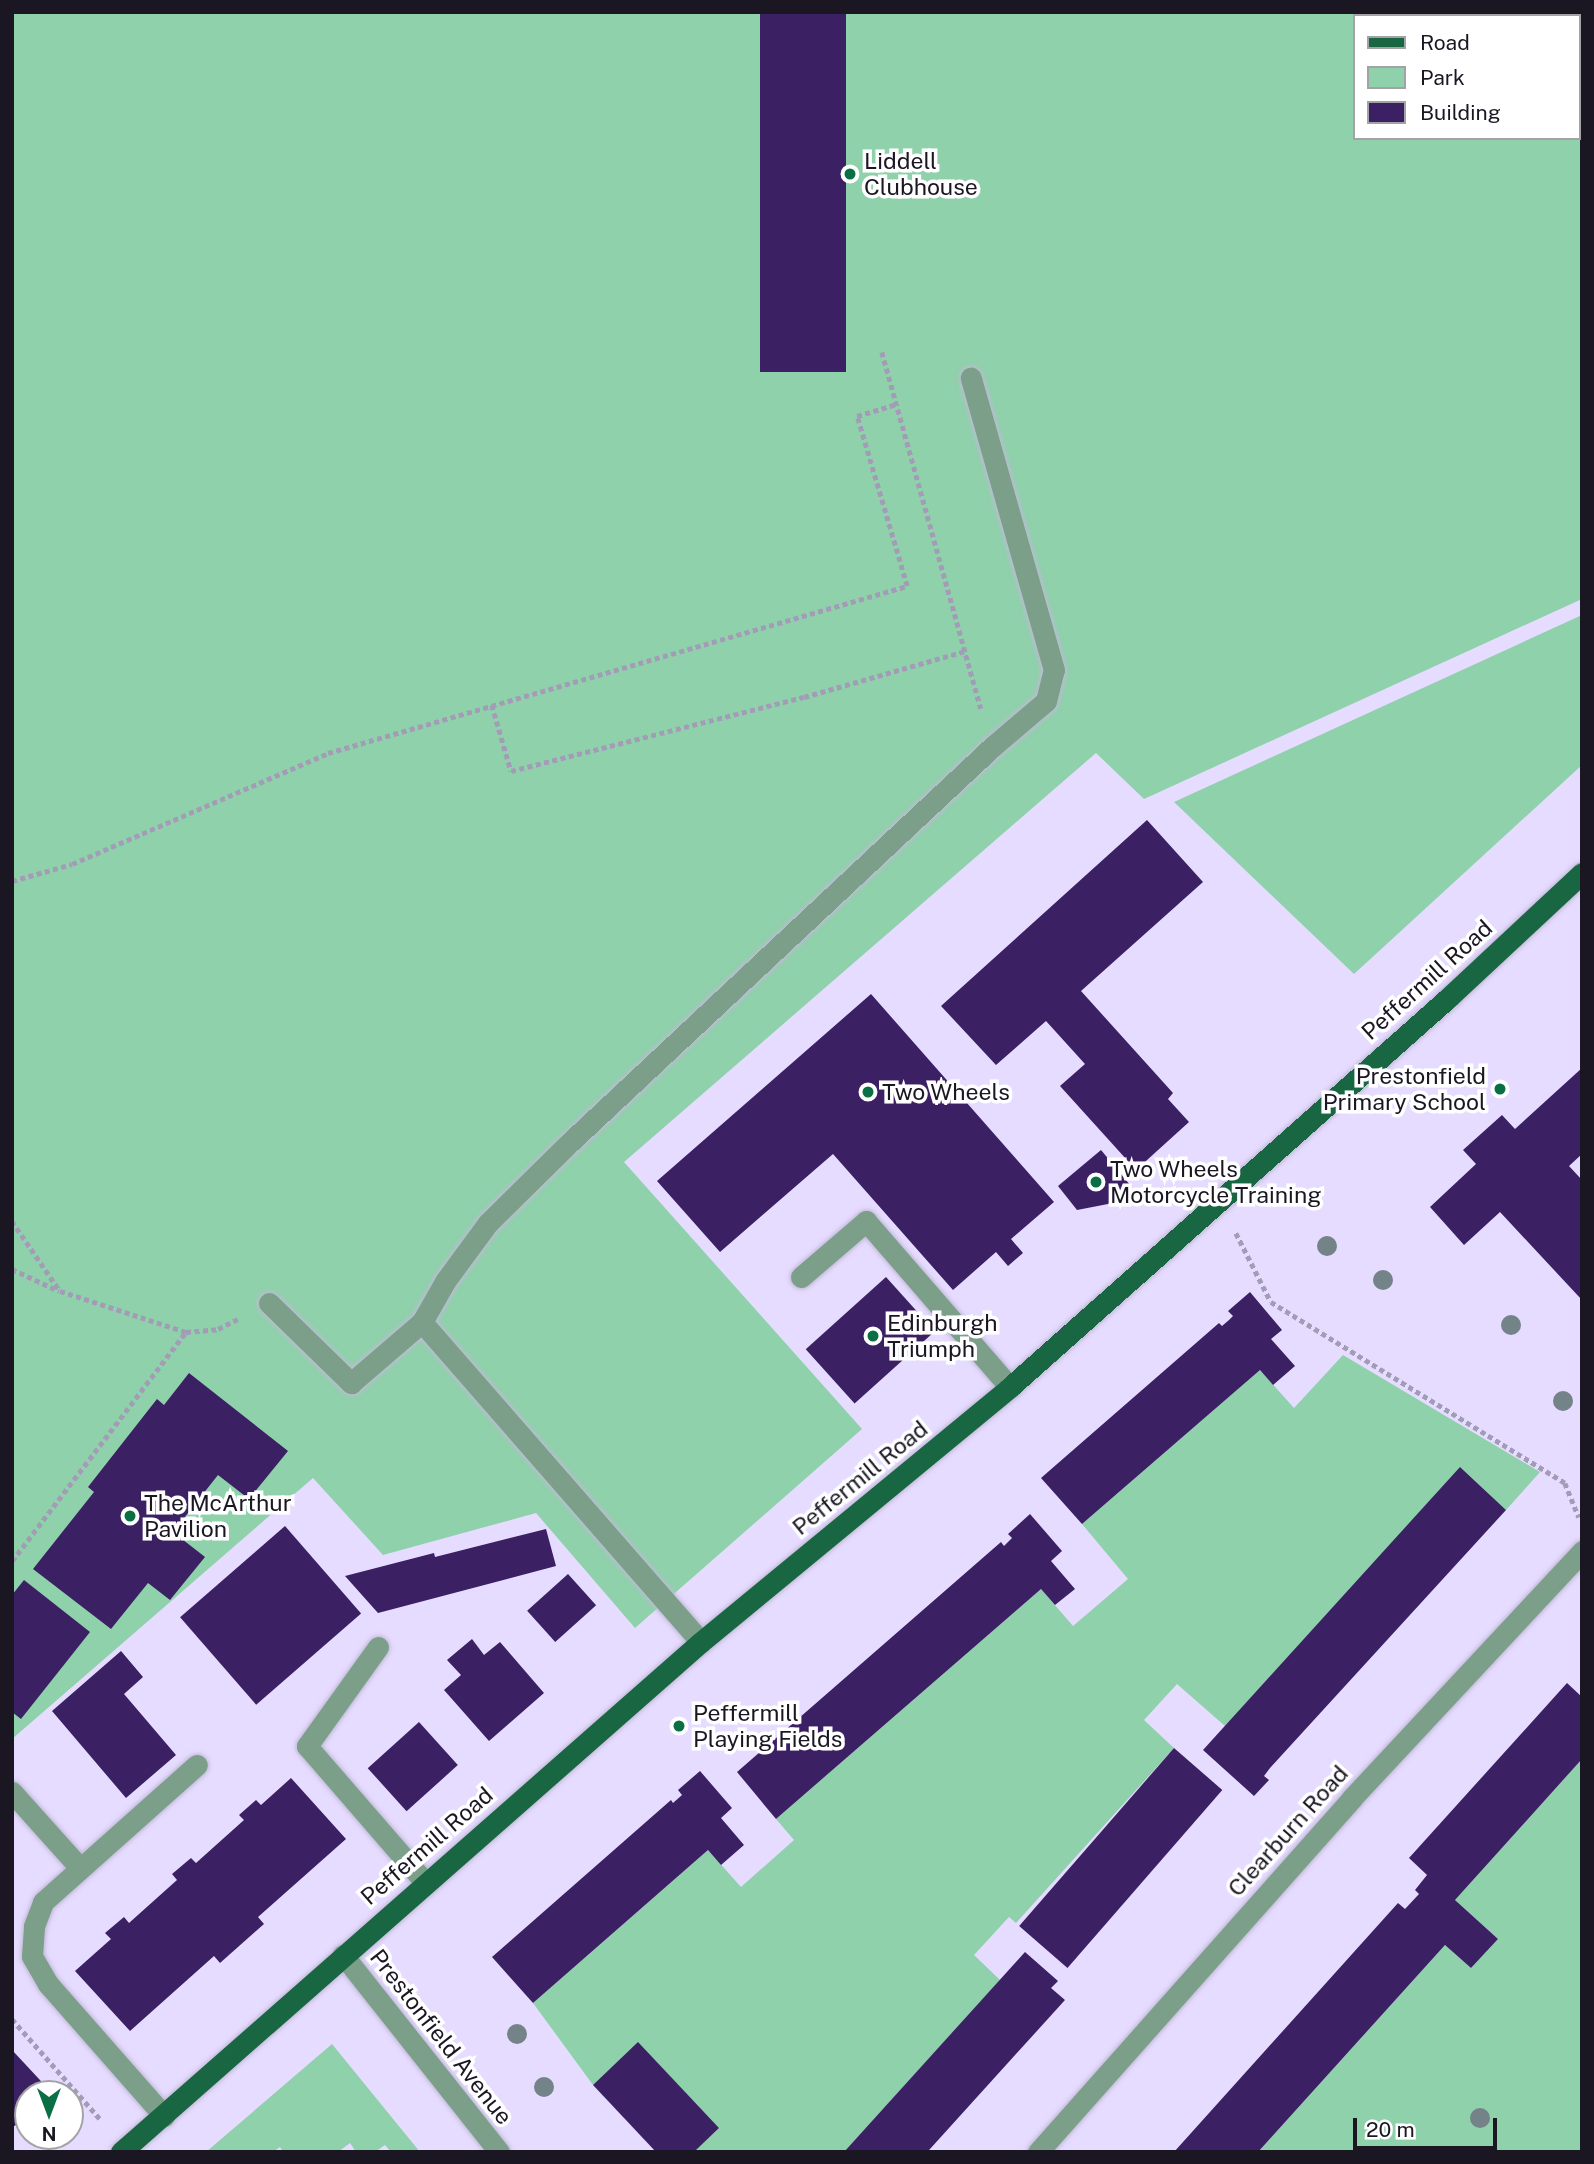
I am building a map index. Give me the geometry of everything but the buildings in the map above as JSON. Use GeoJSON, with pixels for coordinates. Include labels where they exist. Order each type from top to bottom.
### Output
{"type":"FeatureCollection","features":[{"type":"Feature","properties":{"kind":"main road","name":"Peffermill Road"},"geometry":{"type":"LineString","coordinates":[[123,2150],[701,1642],[1010,1387],[1221,1202],[1582,873]]}},
{"type":"Feature","properties":{"kind":"street"},"geometry":{"type":"LineString","coordinates":[[269,1303],[351,1383],[422,1322],[446,1280],[488,1223],[567,1145],[992,747],[1046,701],[1054,670],[971,378]]}},
{"type":"Feature","properties":{"kind":"street"},"geometry":{"type":"LineString","coordinates":[[802,1277],[866,1221],[1010,1387]]}},
{"type":"Feature","properties":{"kind":"street"},"geometry":{"type":"LineString","coordinates":[[422,1322],[701,1642]]}},
{"type":"Feature","properties":{"kind":"street","name":"Clearburn Road"},"geometry":{"type":"LineString","coordinates":[[1038,2152],[1352,1798],[1582,1551]]}},
{"type":"Feature","properties":{"kind":"street"},"geometry":{"type":"LineString","coordinates":[[378,1647],[307,1746],[425,1882]]}},
{"type":"Feature","properties":{"kind":"street"},"geometry":{"type":"LineString","coordinates":[[164,2116],[48,1983],[32,1956],[34,1926],[43,1902],[198,1765]]}},
{"type":"Feature","properties":{"kind":"street"},"geometry":{"type":"LineString","coordinates":[[12,1792],[80,1868]]}},
{"type":"Feature","properties":{"kind":"street","name":"Prestonfield Avenue"},"geometry":{"type":"LineString","coordinates":[[343,1955],[499,2152]]}},
{"type":"Feature","properties":{"kind":"path"},"geometry":{"type":"LineString","coordinates":[[882,352],[992,747]]}},
{"type":"Feature","properties":{"kind":"path"},"geometry":{"type":"LineString","coordinates":[[12,881],[72,864],[328,753],[906,586],[857,415],[897,404]]}},
{"type":"Feature","properties":{"kind":"path"},"geometry":{"type":"LineString","coordinates":[[492,705],[511,771],[793,700],[965,651]]}},
{"type":"Feature","properties":{"kind":"path"},"geometry":{"type":"LineString","coordinates":[[1221,1202],[1271,1302],[1565,1483],[1582,1528]]}},
{"type":"Feature","properties":{"kind":"path"},"geometry":{"type":"LineString","coordinates":[[12,1221],[60,1292]]}},
{"type":"Feature","properties":{"kind":"path"},"geometry":{"type":"LineString","coordinates":[[12,1269],[60,1292],[186,1332],[218,1329],[269,1303]]}},
{"type":"Feature","properties":{"kind":"path"},"geometry":{"type":"LineString","coordinates":[[12,1561],[186,1332]]}},
{"type":"Feature","properties":{"kind":"path"},"geometry":{"type":"LineString","coordinates":[[12,2019],[123,2150]]}},
{"type":"Feature","properties":{"kind":"green space"},"geometry":{"type":"Polygon","coordinates":[[[12,12],[1582,12],[1582,599],[1144,799],[1096,753],[624,1162],[862,1429],[635,1628],[536,1513],[383,1555],[313,1478],[12,1739],[12,12]]]}},
{"type":"Feature","properties":{"kind":"green space"},"geometry":{"type":"Polygon","coordinates":[[[1582,615],[1582,765],[1354,974],[1174,802],[1582,615]]]}},
{"type":"Feature","properties":{"kind":"green space"},"geometry":{"type":"Polygon","coordinates":[[[1343,1355],[1540,1472],[1506,1510],[1461,1468],[1225,1726],[1177,1684],[1144,1720],[1174,1748],[1016,1923],[1009,1917],[974,1955],[1000,1980],[844,2152],[694,2152],[719,2128],[638,2043],[593,2085],[533,2003],[708,1850],[741,1887],[794,1840],[776,1819],[1041,1589],[1073,1626],[1128,1579],[1082,1524],[1260,1370],[1294,1408],[1343,1355]]]}},
{"type":"Feature","properties":{"kind":"green space"},"geometry":{"type":"Polygon","coordinates":[[[1582,1759],[1582,2152],[1258,2152],[1445,1945],[1471,1968],[1498,1939],[1455,1900],[1582,1759]]]}},
{"type":"Feature","properties":{"kind":"green space"},"geometry":{"type":"Polygon","coordinates":[[[332,2044],[420,2152],[391,2152],[385,2145],[375,2152],[356,2152],[350,2143],[338,2152],[283,2152],[280,2147],[273,2152],[206,2152],[332,2044]]]}},
{"type":"Feature","properties":{"kind":"place","name":"Liddell Clubhouse"},"geometry":{"type":"Point","coordinates":[850,174]}},
{"type":"Feature","properties":{"kind":"place","name":"Prestonfield Primary School"},"geometry":{"type":"Point","coordinates":[1500,1089]}},
{"type":"Feature","properties":{"kind":"place","name":"Two Wheels"},"geometry":{"type":"Point","coordinates":[868,1092]}},
{"type":"Feature","properties":{"kind":"place","name":"Two Wheels Motorcycle Training"},"geometry":{"type":"Point","coordinates":[1096,1182]}},
{"type":"Feature","properties":{"kind":"place","name":"Edinburgh Triumph"},"geometry":{"type":"Point","coordinates":[873,1336]}},
{"type":"Feature","properties":{"kind":"place","name":"The McArthur Pavilion"},"geometry":{"type":"Point","coordinates":[130,1516]}},
{"type":"Feature","properties":{"kind":"place","name":"Peffermill Playing Fields"},"geometry":{"type":"Point","coordinates":[679,1726]}}]}
